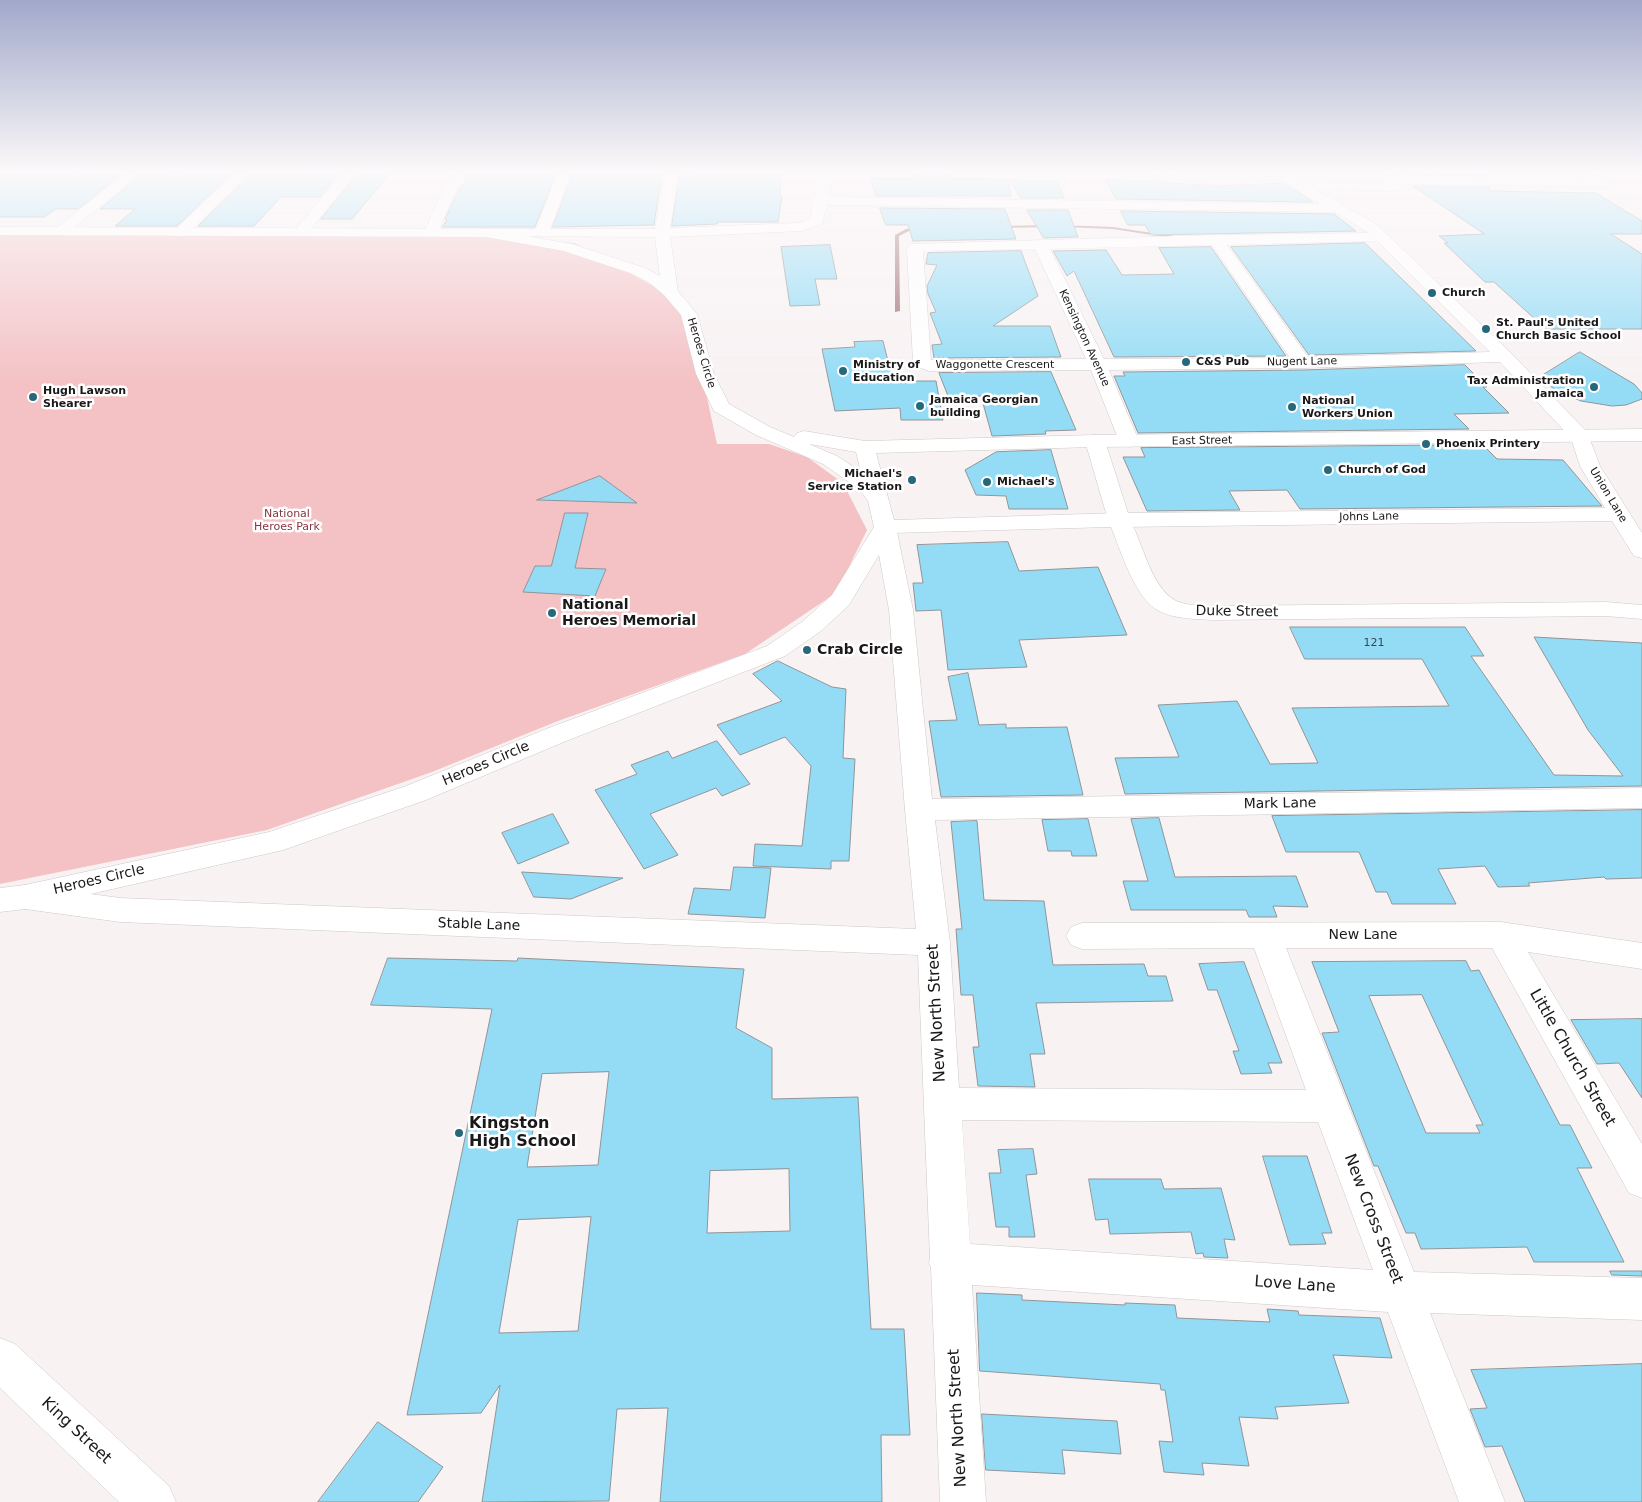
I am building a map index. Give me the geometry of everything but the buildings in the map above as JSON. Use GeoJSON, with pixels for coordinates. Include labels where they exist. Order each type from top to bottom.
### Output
{"type":"FeatureCollection","features":[{"type":"Feature","properties":{"kind":"street","name":"Heroes Circle"},"geometry":{"type":"LineString","coordinates":[[12,898],[272,842],[416,793],[556,735],[776,651],[812,626],[841,600],[864,564],[881,514],[866,485],[838,465],[767,433],[721,407],[705,374],[689,314],[670,292],[656,280],[639,271],[566,246],[536,241]]}},
{"type":"Feature","properties":{"kind":"street"},"geometry":{"type":"LineString","coordinates":[[566,246],[574,241]]}},
{"type":"Feature","properties":{"kind":"street"},"geometry":{"type":"LineString","coordinates":[[663,241],[670,292]]}},
{"type":"Feature","properties":{"kind":"street"},"geometry":{"type":"LineString","coordinates":[[1040,244],[1141,241]]}},
{"type":"Feature","properties":{"kind":"street"},"geometry":{"type":"LineString","coordinates":[[1216,241],[1303,363]]}},
{"type":"Feature","properties":{"kind":"street"},"geometry":{"type":"LineString","coordinates":[[1385,241],[1505,357],[1580,436]]}},
{"type":"Feature","properties":{"kind":"street","name":"Kensington Avenue"},"geometry":{"type":"LineString","coordinates":[[1040,244],[1098,364],[1130,441]]}},
{"type":"Feature","properties":{"kind":"street","name":"Waggonette Crescent"},"geometry":{"type":"LineString","coordinates":[[1040,244],[916,247],[922,362],[930,366],[1098,364]]}},
{"type":"Feature","properties":{"kind":"street"},"geometry":{"type":"LineString","coordinates":[[639,271],[654,270],[666,264]]}},
{"type":"Feature","properties":{"kind":"street","name":"Nugent Lane"},"geometry":{"type":"LineString","coordinates":[[1098,364],[1303,363],[1505,357]]}},
{"type":"Feature","properties":{"kind":"street","name":"East Street"},"geometry":{"type":"LineString","coordinates":[[767,433],[865,447],[1095,441],[1642,435]]}},
{"type":"Feature","properties":{"kind":"street","name":"Union Lane"},"geometry":{"type":"LineString","coordinates":[[1580,436],[1590,466],[1630,524],[1642,550]]}},
{"type":"Feature","properties":{"kind":"street","name":"Duke Street"},"geometry":{"type":"LineString","coordinates":[[1095,441],[1119,520],[1148,585],[1163,604],[1185,611],[1223,613],[1606,609],[1642,612]]}},
{"type":"Feature","properties":{"kind":"street"},"geometry":{"type":"LineString","coordinates":[[865,447],[881,514],[1119,520]]}},
{"type":"Feature","properties":{"kind":"street","name":"New North Street"},"geometry":{"type":"LineString","coordinates":[[881,514],[901,610],[918,810],[934,943],[949,1263],[963,1502]]}},
{"type":"Feature","properties":{"kind":"street","name":"Johns Lane"},"geometry":{"type":"LineString","coordinates":[[1119,520],[1630,524]]}},
{"type":"Feature","properties":{"kind":"street","name":"Mark Lane"},"geometry":{"type":"LineString","coordinates":[[918,810],[1642,798]]}},
{"type":"Feature","properties":{"kind":"street","name":"Stable Lane"},"geometry":{"type":"LineString","coordinates":[[12,898],[120,910],[934,943]]}},
{"type":"Feature","properties":{"kind":"street","name":"New Lane"},"geometry":{"type":"LineString","coordinates":[[1082,936],[1501,935],[1642,956]]}},
{"type":"Feature","properties":{"kind":"street","name":"Little Church Street"},"geometry":{"type":"LineString","coordinates":[[1501,935],[1642,1180]]}},
{"type":"Feature","properties":{"kind":"street","name":"New Cross Street"},"geometry":{"type":"LineString","coordinates":[[1265,936],[1482,1502]]}},
{"type":"Feature","properties":{"kind":"street"},"geometry":{"type":"LineString","coordinates":[[942,1104],[1329,1106]]}},
{"type":"Feature","properties":{"kind":"street","name":"Love Lane"},"geometry":{"type":"LineString","coordinates":[[949,1263],[1402,1292],[1642,1299]]}},
{"type":"Feature","properties":{"kind":"street","name":"King Street"},"geometry":{"type":"LineString","coordinates":[[0,1359],[153,1502]]}},
{"type":"Feature","properties":{"kind":"green space","name":"National Heroes Park"},"geometry":{"type":"Polygon","coordinates":[[[0,241],[544,241],[575,243],[664,292],[692,328],[717,444],[769,444],[807,457],[843,483],[867,530],[836,593],[745,654],[558,721],[432,772],[267,830],[0,884],[0,241]]]}},
{"type":"Feature","properties":{"kind":"waterway"},"geometry":{"type":"LineString","coordinates":[[897,241],[897,311]]}},
{"type":"Feature","properties":{"kind":"place","name":"Church"},"geometry":{"type":"Point","coordinates":[1432,293]}},
{"type":"Feature","properties":{"kind":"place","name":"St. Paul's United Church Basic School"},"geometry":{"type":"Point","coordinates":[1486,329]}},
{"type":"Feature","properties":{"kind":"place","name":"C&S Pub"},"geometry":{"type":"Point","coordinates":[1186,362]}},
{"type":"Feature","properties":{"kind":"place","name":"Ministry of Education"},"geometry":{"type":"Point","coordinates":[843,371]}},
{"type":"Feature","properties":{"kind":"place","name":"Tax Administration Jamaica"},"geometry":{"type":"Point","coordinates":[1594,387]}},
{"type":"Feature","properties":{"kind":"place","name":"Hugh Lawson Shearer"},"geometry":{"type":"Point","coordinates":[33,397]}},
{"type":"Feature","properties":{"kind":"place","name":"Jamaica Georgian building"},"geometry":{"type":"Point","coordinates":[920,406]}},
{"type":"Feature","properties":{"kind":"place","name":"National Workers Union"},"geometry":{"type":"Point","coordinates":[1292,407]}},
{"type":"Feature","properties":{"kind":"place","name":"Phoenix Printery"},"geometry":{"type":"Point","coordinates":[1426,444]}},
{"type":"Feature","properties":{"kind":"place","name":"Church of God"},"geometry":{"type":"Point","coordinates":[1328,470]}},
{"type":"Feature","properties":{"kind":"place","name":"Michael's Service Station"},"geometry":{"type":"Point","coordinates":[912,480]}},
{"type":"Feature","properties":{"kind":"place","name":"Michael's"},"geometry":{"type":"Point","coordinates":[987,482]}},
{"type":"Feature","properties":{"kind":"place","name":"National Heroes Memorial"},"geometry":{"type":"Point","coordinates":[552,613]}},
{"type":"Feature","properties":{"kind":"place","name":"Crab Circle"},"geometry":{"type":"Point","coordinates":[807,650]}},
{"type":"Feature","properties":{"kind":"place","name":"Kingston High School"},"geometry":{"type":"Point","coordinates":[459,1133]}}]}
